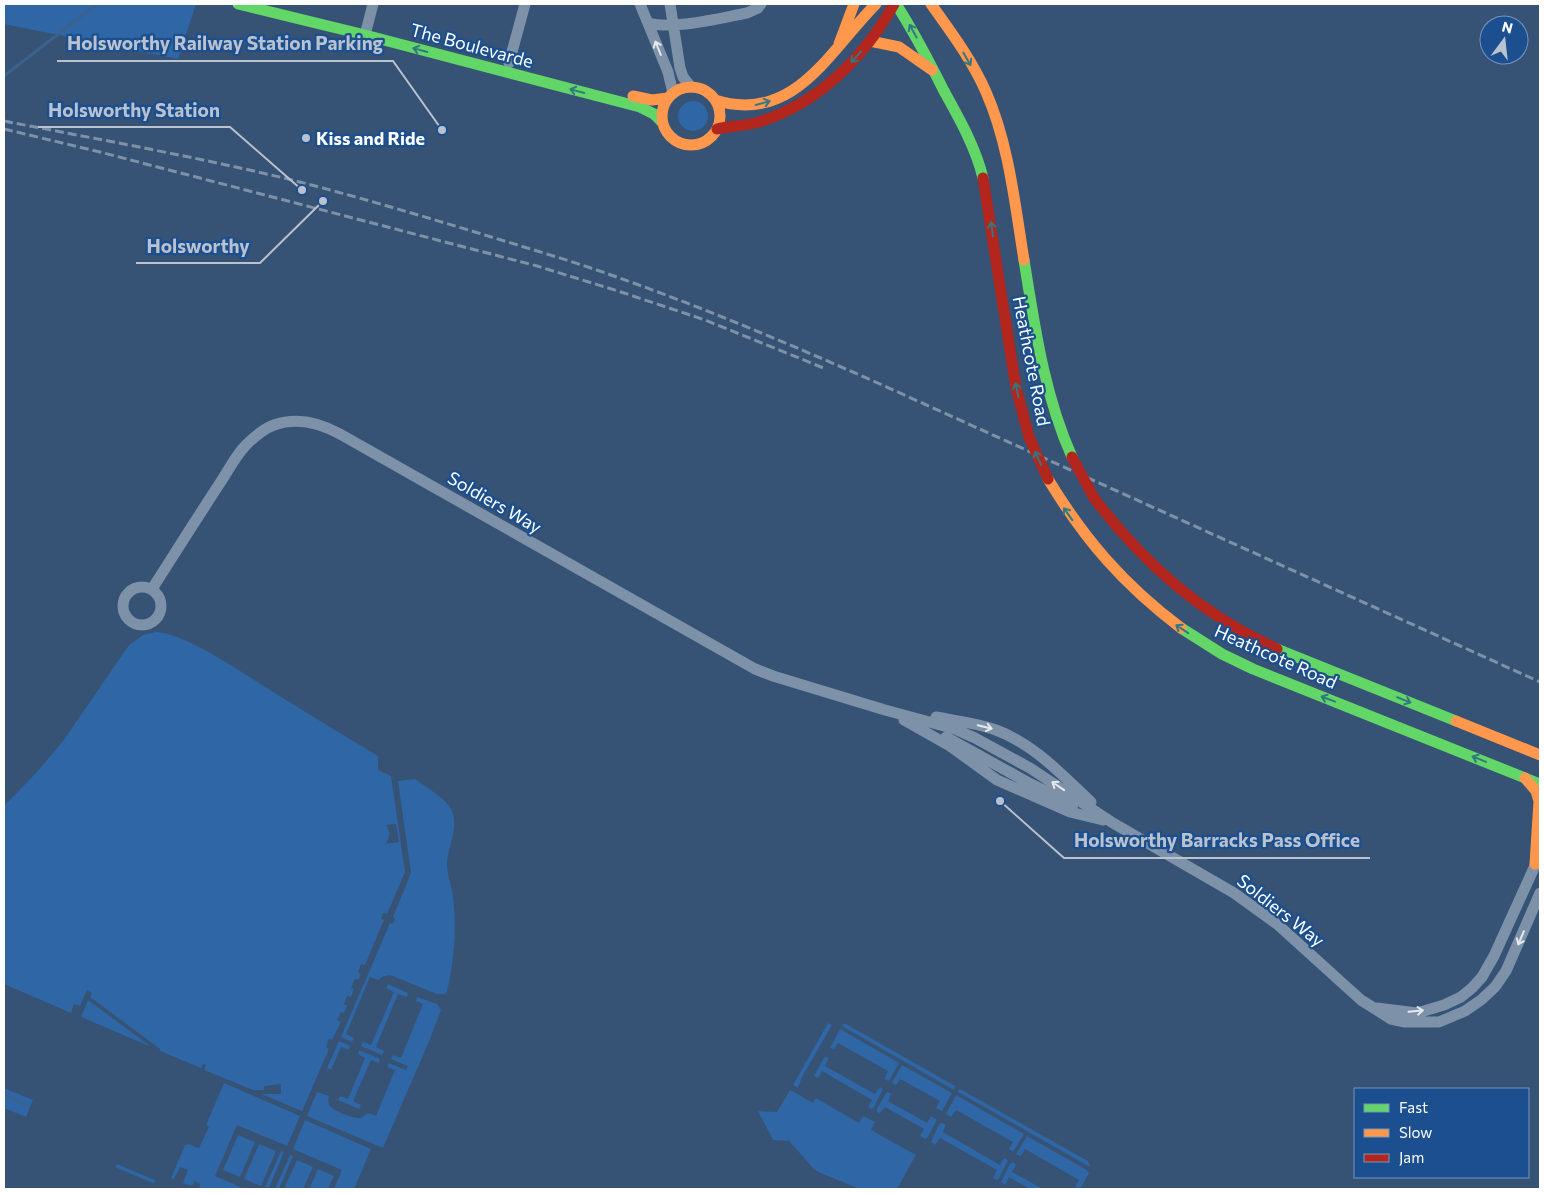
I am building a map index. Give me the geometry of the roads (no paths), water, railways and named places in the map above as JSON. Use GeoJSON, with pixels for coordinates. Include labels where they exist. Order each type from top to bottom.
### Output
{"type":"FeatureCollection","features":[{"type":"Feature","properties":{"kind":"main road","name":"The Boulevarde"},"geometry":{"type":"LineString","coordinates":[[226,5],[234,6],[239,4],[366,30],[509,63],[646,100],[670,96]]}},
{"type":"Feature","properties":{"kind":"main road","name":"The Boulevarde"},"geometry":{"type":"LineString","coordinates":[[283,4],[366,30],[640,106],[654,114],[662,122]]}},
{"type":"Feature","properties":{"kind":"main road"},"geometry":{"type":"LineString","coordinates":[[839,44],[854,4]]}},
{"type":"Feature","properties":{"kind":"main road"},"geometry":{"type":"LineString","coordinates":[[715,100],[730,106],[742,107],[757,105],[786,96],[798,88],[824,64],[839,44],[876,4]]}},
{"type":"Feature","properties":{"kind":"main road"},"geometry":{"type":"LineString","coordinates":[[717,129],[755,123],[792,108],[831,82],[845,70],[886,22],[895,4]]}},
{"type":"Feature","properties":{"kind":"main road","name":"Heathcote Road"},"geometry":{"type":"LineString","coordinates":[[895,4],[911,27],[959,119],[980,166],[986,191],[1013,370],[1022,414],[1029,437],[1048,479],[1078,528],[1126,582],[1176,625],[1210,648],[1277,679],[1394,724],[1540,784]]}},
{"type":"Feature","properties":{"kind":"main road","name":"Heathcote Road"},"geometry":{"type":"LineString","coordinates":[[931,4],[953,34],[976,74],[986,93],[998,127],[1010,178],[1043,376],[1056,418],[1072,457],[1094,498],[1112,523],[1136,550],[1186,595],[1226,623],[1248,635],[1309,662],[1540,756]]}},
{"type":"Feature","properties":{"kind":"main road"},"geometry":{"type":"LineString","coordinates":[[870,41],[899,47],[934,72]]}},
{"type":"Feature","properties":{"kind":"main road"},"geometry":{"type":"LineString","coordinates":[[691,87],[702,90],[712,96],[720,114],[717,129],[708,139],[696,144],[682,143],[670,136],[662,122],[664,106],[670,96],[678,90],[691,87]]}},
{"type":"Feature","properties":{"kind":"main road"},"geometry":{"type":"LineString","coordinates":[[1524,777],[1536,791],[1539,801],[1538,859]]}},
{"type":"Feature","properties":{"kind":"street"},"geometry":{"type":"LineString","coordinates":[[366,30],[372,4]]}},
{"type":"Feature","properties":{"kind":"street"},"geometry":{"type":"LineString","coordinates":[[509,63],[526,4]]}},
{"type":"Feature","properties":{"kind":"street"},"geometry":{"type":"LineString","coordinates":[[640,4],[668,72],[670,96]]}},
{"type":"Feature","properties":{"kind":"street"},"geometry":{"type":"LineString","coordinates":[[670,4],[680,68],[683,78],[691,87]]}},
{"type":"Feature","properties":{"kind":"street"},"geometry":{"type":"LineString","coordinates":[[648,23],[660,26],[673,25],[747,13],[758,8],[761,4]]}},
{"type":"Feature","properties":{"kind":"street","name":"Soldiers Way"},"geometry":{"type":"LineString","coordinates":[[152,589],[244,446],[272,426],[287,422],[311,423],[329,428],[340,434],[755,669],[885,710],[955,729],[1030,768],[1113,823],[1234,893],[1277,924],[1361,1000],[1391,1019],[1405,1022],[1439,1022],[1465,1011],[1481,1000],[1495,987],[1506,971],[1540,893]]}},
{"type":"Feature","properties":{"kind":"street","name":"Soldiers Way"},"geometry":{"type":"LineString","coordinates":[[885,710],[902,711],[989,727],[1009,735],[1036,752],[1113,823]]}},
{"type":"Feature","properties":{"kind":"street","name":"Soldiers Way"},"geometry":{"type":"LineString","coordinates":[[885,710],[950,746],[998,780],[1070,812],[1113,823]]}},
{"type":"Feature","properties":{"kind":"street","name":"Soldiers Way"},"geometry":{"type":"LineString","coordinates":[[1368,1005],[1382,1009],[1416,1012],[1444,1005],[1461,997],[1472,988],[1482,977],[1494,956],[1538,859]]}},
{"type":"Feature","properties":{"kind":"waterway"},"geometry":{"type":"LineString","coordinates":[[4,76],[97,4]]}},
{"type":"Feature","properties":{"kind":"waterway"},"geometry":{"type":"LineString","coordinates":[[4,1093],[25,1105]]}},
{"type":"Feature","properties":{"kind":"railway"},"geometry":{"type":"LineString","coordinates":[[4,121],[179,155],[308,184],[543,253],[645,287],[747,327],[880,384],[1540,682]]}},
{"type":"Feature","properties":{"kind":"railway"},"geometry":{"type":"LineString","coordinates":[[4,129],[100,152],[537,266],[705,320],[826,369]]}},
{"type":"Feature","properties":{"kind":"place","name":"Holsworthy Railway Station Parking"},"geometry":{"type":"Point","coordinates":[442,130]}},
{"type":"Feature","properties":{"kind":"place","name":"Kiss and Ride"},"geometry":{"type":"Point","coordinates":[306,138]}},
{"type":"Feature","properties":{"kind":"place","name":"Holsworthy Station"},"geometry":{"type":"Point","coordinates":[302,190]}},
{"type":"Feature","properties":{"kind":"place","name":"Holsworthy"},"geometry":{"type":"Point","coordinates":[323,201]}},
{"type":"Feature","properties":{"kind":"place","name":"Holsworthy Barracks Pass Office"},"geometry":{"type":"Point","coordinates":[1000,801]}}]}
